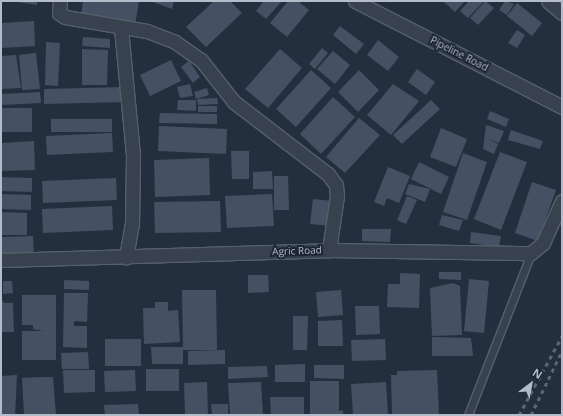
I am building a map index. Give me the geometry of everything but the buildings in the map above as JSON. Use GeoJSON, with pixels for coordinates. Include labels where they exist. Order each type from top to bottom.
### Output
{"type":"FeatureCollection","features":[{"type":"Feature","properties":{"kind":"street"},"geometry":{"type":"LineString","coordinates":[[60,1],[59,13],[65,17],[154,34],[175,42],[201,60],[234,102],[328,174],[336,185],[337,196],[329,250]]}},
{"type":"Feature","properties":{"kind":"street","name":"Pipeline Road"},"geometry":{"type":"LineString","coordinates":[[355,1],[562,107]]}},
{"type":"Feature","properties":{"kind":"street"},"geometry":{"type":"LineString","coordinates":[[548,1],[562,13]]}},
{"type":"Feature","properties":{"kind":"street"},"geometry":{"type":"LineString","coordinates":[[121,28],[133,155],[132,223],[126,257]]}},
{"type":"Feature","properties":{"kind":"street"},"geometry":{"type":"LineString","coordinates":[[531,253],[543,243],[562,201]]}},
{"type":"Feature","properties":{"kind":"street","name":"Agric Road"},"geometry":{"type":"LineString","coordinates":[[1,260],[329,250],[531,253]]}},
{"type":"Feature","properties":{"kind":"lane"},"geometry":{"type":"LineString","coordinates":[[468,415],[531,253]]}},
{"type":"Feature","properties":{"kind":"railway"},"geometry":{"type":"LineString","coordinates":[[519,415],[562,336]]}},
{"type":"Feature","properties":{"kind":"railway"},"geometry":{"type":"LineString","coordinates":[[531,415],[562,351]]}}]}
